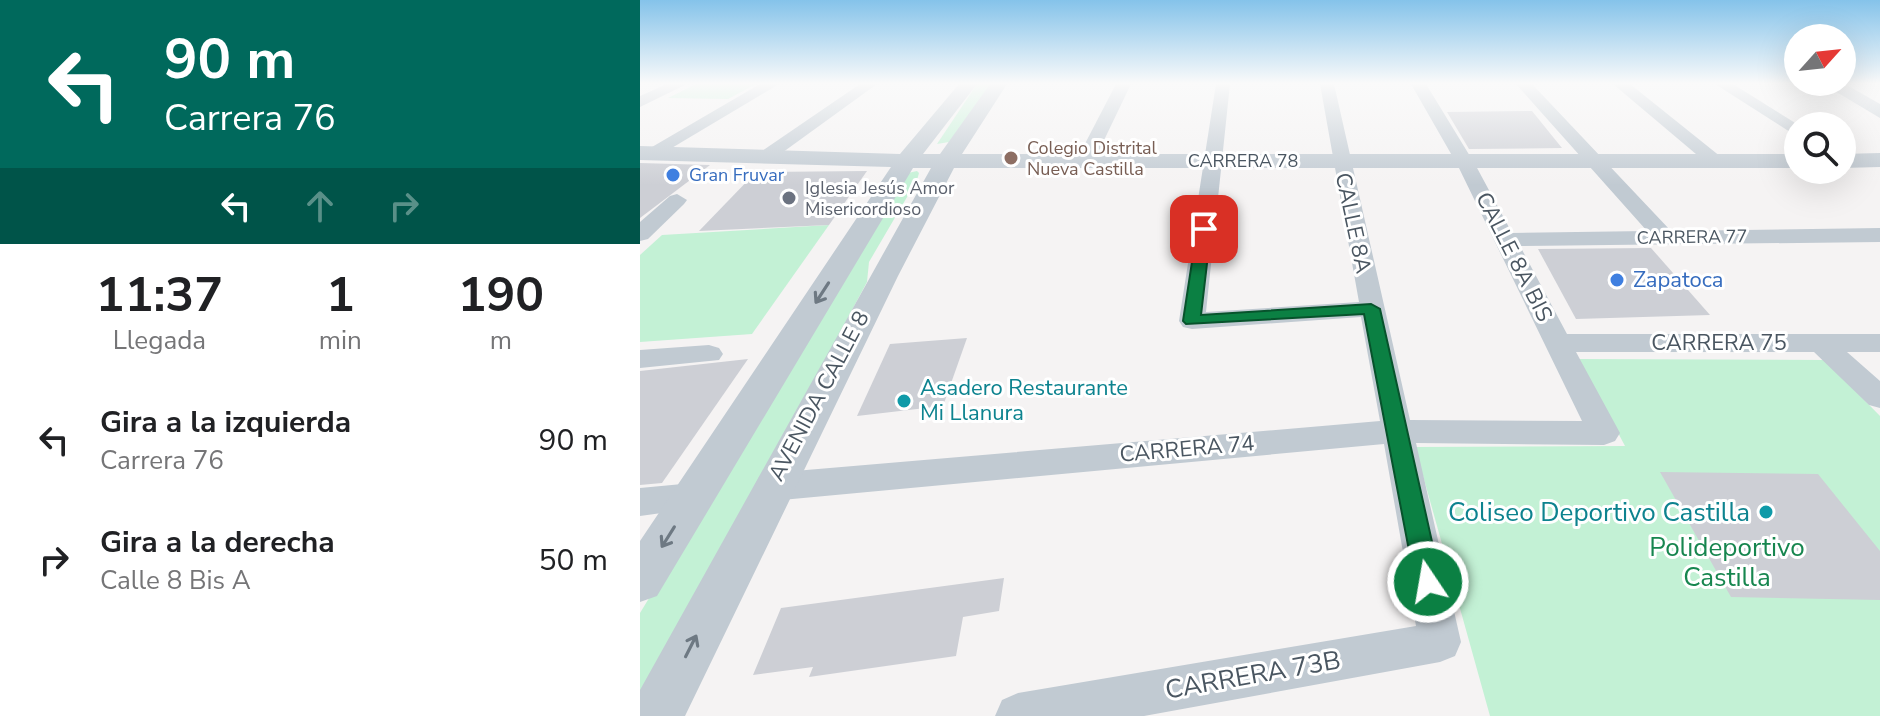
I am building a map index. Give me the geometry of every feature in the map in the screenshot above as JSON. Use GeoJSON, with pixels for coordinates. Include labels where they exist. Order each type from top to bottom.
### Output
{"type":"FeatureCollection","features":[{"type":"Feature","properties":{"kind":"street"},"geometry":{"type":"LineString","coordinates":[[644,154],[711,117]]}},
{"type":"Feature","properties":{"kind":"street"},"geometry":{"type":"LineString","coordinates":[[762,159],[822,117]]}},
{"type":"Feature","properties":{"kind":"street","name":"AVENIDA CALLE 8"},"geometry":{"type":"LineString","coordinates":[[640,581],[906,161],[942,117]]}},
{"type":"Feature","properties":{"kind":"street","name":"AVENIDA CALLE 8"},"geometry":{"type":"LineString","coordinates":[[656,716],[771,487],[945,161],[976,117]]}},
{"type":"Feature","properties":{"kind":"street"},"geometry":{"type":"LineString","coordinates":[[1085,161],[1107,117]]}},
{"type":"Feature","properties":{"kind":"street"},"geometry":{"type":"LineString","coordinates":[[1219,117],[1192,321],[1371,309]]}},
{"type":"Feature","properties":{"kind":"street","name":"CALLE 8A"},"geometry":{"type":"LineString","coordinates":[[1333,117],[1440,642]]}},
{"type":"Feature","properties":{"kind":"street","name":"CALLE 8A BIS"},"geometry":{"type":"LineString","coordinates":[[1438,117],[1465,161],[1604,433]]}},
{"type":"Feature","properties":{"kind":"street"},"geometry":{"type":"LineString","coordinates":[[1554,117],[1665,238]]}},
{"type":"Feature","properties":{"kind":"street"},"geometry":{"type":"LineString","coordinates":[[1661,117],[1715,161]]}},
{"type":"Feature","properties":{"kind":"street","name":"CARRERA 78"},"geometry":{"type":"LineString","coordinates":[[644,154],[906,161],[1784,161]]}},
{"type":"Feature","properties":{"kind":"street"},"geometry":{"type":"LineString","coordinates":[[1856,160],[1880,160]]}},
{"type":"Feature","properties":{"kind":"street"},"geometry":{"type":"LineString","coordinates":[[640,234],[677,200]]}},
{"type":"Feature","properties":{"kind":"street","name":"CARRERA 77"},"geometry":{"type":"LineString","coordinates":[[1505,240],[1880,235]]}},
{"type":"Feature","properties":{"kind":"street","name":"CARRERA 75"},"geometry":{"type":"LineString","coordinates":[[1558,343],[1880,343]]}},
{"type":"Feature","properties":{"kind":"street"},"geometry":{"type":"LineString","coordinates":[[1821,343],[1880,398]]}},
{"type":"Feature","properties":{"kind":"street"},"geometry":{"type":"LineString","coordinates":[[640,359],[709,354]]}},
{"type":"Feature","properties":{"kind":"street","name":"CARRERA 74"},"geometry":{"type":"LineString","coordinates":[[771,487],[1397,431],[1604,433]]}},
{"type":"Feature","properties":{"kind":"street"},"geometry":{"type":"LineString","coordinates":[[640,502],[693,497]]}},
{"type":"Feature","properties":{"kind":"street","name":"CARRERA 73B"},"geometry":{"type":"LineString","coordinates":[[1018,716],[1440,642]]}},
{"type":"Feature","properties":{"kind":"green space"},"geometry":{"type":"Polygon","coordinates":[[[955,117],[968,117],[949,142],[937,144],[955,117]]]}},
{"type":"Feature","properties":{"kind":"green space"},"geometry":{"type":"Polygon","coordinates":[[[917,171],[917,180],[869,262],[867,282],[640,706],[640,613],[908,173],[917,171]]]}},
{"type":"Feature","properties":{"kind":"green space"},"geometry":{"type":"Polygon","coordinates":[[[829,225],[752,334],[640,342],[640,255],[662,235],[829,225]]]}},
{"type":"Feature","properties":{"kind":"green space","name":"Polideportivo Castilla"},"geometry":{"type":"Polygon","coordinates":[[[1579,359],[1825,360],[1880,416],[1880,716],[1490,716],[1415,447],[1625,446],[1579,359]]]}},
{"type":"Feature","properties":{"kind":"building"},"geometry":{"type":"Polygon","coordinates":[[[1450,117],[1537,117],[1562,148],[1469,149],[1450,117]]]}},
{"type":"Feature","properties":{"kind":"building"},"geometry":{"type":"Polygon","coordinates":[[[640,163],[710,165],[640,218],[640,163]]]}},
{"type":"Feature","properties":{"kind":"building","name":"Iglesia Jesús Amor Misericordioso"},"geometry":{"type":"Polygon","coordinates":[[[867,171],[829,225],[699,231],[756,172],[867,171]]]}},
{"type":"Feature","properties":{"kind":"building","name":"Zapatoca"},"geometry":{"type":"Polygon","coordinates":[[[1651,248],[1710,315],[1576,319],[1538,249],[1651,248]]]}},
{"type":"Feature","properties":{"kind":"building"},"geometry":{"type":"Polygon","coordinates":[[[967,338],[943,406],[857,416],[890,344],[967,338]]]}},
{"type":"Feature","properties":{"kind":"building"},"geometry":{"type":"Polygon","coordinates":[[[748,359],[662,483],[640,485],[640,371],[748,359]]]}},
{"type":"Feature","properties":{"kind":"building","name":"Coliseo Deportivo Castilla"},"geometry":{"type":"Polygon","coordinates":[[[1660,472],[1818,474],[1880,551],[1880,600],[1731,597],[1660,472]]]}},
{"type":"Feature","properties":{"kind":"building"},"geometry":{"type":"Polygon","coordinates":[[[1004,578],[999,611],[963,617],[956,656],[809,677],[813,667],[753,675],[781,608],[1004,578]]]}},
{"type":"Feature","properties":{"kind":"place","name":"Colegio Distrital Nueva Castilla"},"geometry":{"type":"Point","coordinates":[1011,158]}},
{"type":"Feature","properties":{"kind":"place","name":"Gran Fruvar"},"geometry":{"type":"Point","coordinates":[673,175]}},
{"type":"Feature","properties":{"kind":"place","name":"Iglesia Jesús Amor Misericordioso"},"geometry":{"type":"Point","coordinates":[789,198]}},
{"type":"Feature","properties":{"kind":"place","name":"Zapatoca"},"geometry":{"type":"Point","coordinates":[1617,280]}},
{"type":"Feature","properties":{"kind":"place","name":"Asadero Restaurante Mi Llanura"},"geometry":{"type":"Point","coordinates":[904,401]}},
{"type":"Feature","properties":{"kind":"place","name":"Coliseo Deportivo Castilla"},"geometry":{"type":"Point","coordinates":[1766,512]}},
{"type":"Feature","properties":{"kind":"route"},"geometry":{"type":"LineString","coordinates":[[1204,229],[1192,321],[1371,309],[1428,582]]}}]}
